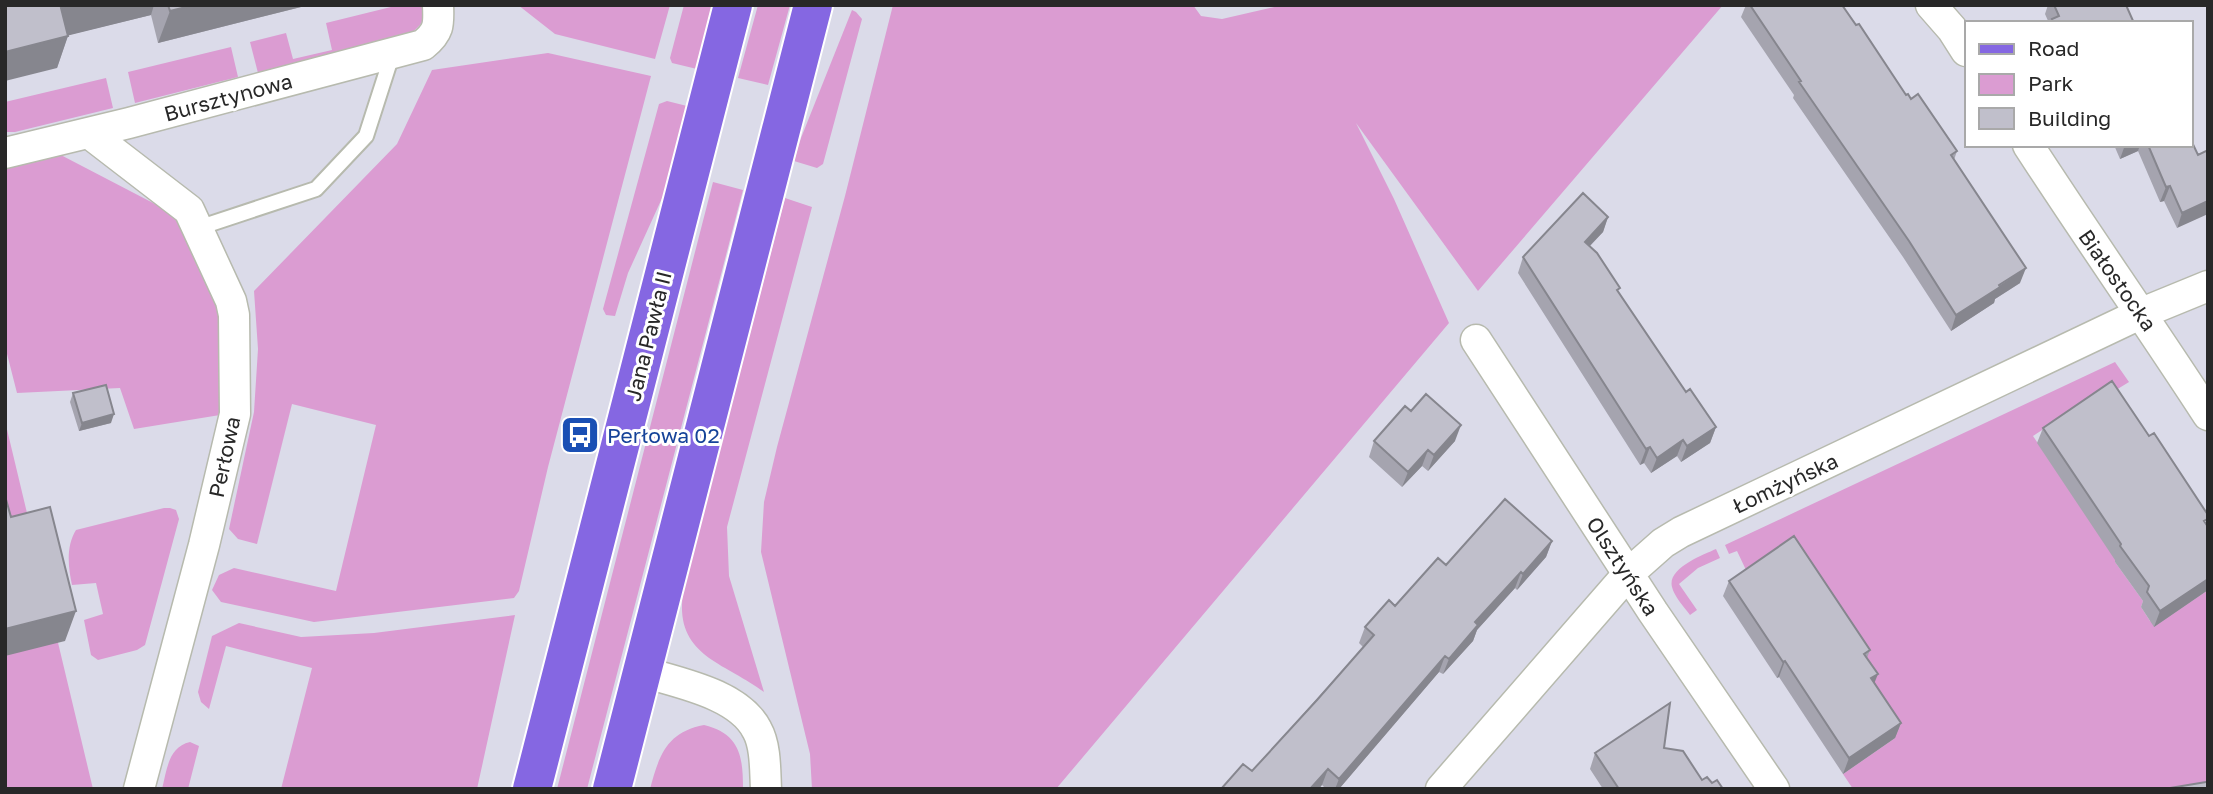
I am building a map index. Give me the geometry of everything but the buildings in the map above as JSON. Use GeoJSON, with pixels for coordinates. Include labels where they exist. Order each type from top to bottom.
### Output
{"type":"FeatureCollection","features":[{"type":"Feature","properties":{"kind":"main road","name":"Jana Pawła II"},"geometry":{"type":"LineString","coordinates":[[532,789],[733,5]]}},
{"type":"Feature","properties":{"kind":"main road"},"geometry":{"type":"LineString","coordinates":[[612,789],[813,5]]}},
{"type":"Feature","properties":{"kind":"street"},"geometry":{"type":"LineString","coordinates":[[1931,5],[1965,49]]}},
{"type":"Feature","properties":{"kind":"street","name":"Bursztynowa"},"geometry":{"type":"LineString","coordinates":[[5,153],[423,45],[434,37],[438,14]]}},
{"type":"Feature","properties":{"kind":"street","name":"Perłowa"},"geometry":{"type":"LineString","coordinates":[[89,133],[189,210],[232,308],[235,414],[204,545],[139,789]]}},
{"type":"Feature","properties":{"kind":"street","name":"Białostocka"},"geometry":{"type":"LineString","coordinates":[[2029,147],[2208,415]]}},
{"type":"Feature","properties":{"kind":"street","name":"Łomżyńska"},"geometry":{"type":"LineString","coordinates":[[1441,789],[1628,574],[1663,543],[1681,532],[2141,313],[2208,286]]}},
{"type":"Feature","properties":{"kind":"street","name":"Olsztyńska"},"geometry":{"type":"LineString","coordinates":[[1476,340],[1628,574],[1774,789]]}},
{"type":"Feature","properties":{"kind":"street"},"geometry":{"type":"LineString","coordinates":[[643,672],[709,693],[732,704],[746,715],[758,731],[762,745],[766,789]]}},
{"type":"Feature","properties":{"kind":"lane"},"geometry":{"type":"LineString","coordinates":[[198,228],[316,189],[366,136],[393,52]]}},
{"type":"Feature","properties":{"kind":"green space"},"geometry":{"type":"Polygon","coordinates":[[[399,5],[423,5],[424,16],[420,24],[405,37],[258,73],[250,42],[286,33],[293,59],[332,50],[326,23],[399,5]]]}},
{"type":"Feature","properties":{"kind":"green space"},"geometry":{"type":"Polygon","coordinates":[[[518,5],[670,5],[655,59],[555,34],[518,5]]]}},
{"type":"Feature","properties":{"kind":"green space"},"geometry":{"type":"Polygon","coordinates":[[[684,5],[714,5],[697,69],[672,63],[670,58],[684,5]]]}},
{"type":"Feature","properties":{"kind":"green space"},"geometry":{"type":"Polygon","coordinates":[[[758,5],[790,5],[768,85],[738,78],[758,5]]]}},
{"type":"Feature","properties":{"kind":"green space"},"geometry":{"type":"Polygon","coordinates":[[[893,5],[1193,5],[1201,16],[1222,19],[1283,5],[1723,5],[1478,291],[1356,123],[1394,199],[1449,323],[1056,789],[812,789],[810,754],[761,552],[764,502],[893,5]]]}},
{"type":"Feature","properties":{"kind":"green space"},"geometry":{"type":"Polygon","coordinates":[[[852,10],[862,19],[823,164],[817,168],[794,161],[852,10]]]}},
{"type":"Feature","properties":{"kind":"green space"},"geometry":{"type":"Polygon","coordinates":[[[231,47],[238,77],[135,103],[128,72],[231,47]]]}},
{"type":"Feature","properties":{"kind":"green space"},"geometry":{"type":"Polygon","coordinates":[[[548,53],[651,76],[548,467],[519,591],[514,598],[314,622],[221,602],[212,590],[219,575],[234,568],[336,591],[376,425],[292,404],[257,544],[238,539],[229,529],[254,412],[258,349],[254,291],[397,144],[432,70],[548,53]]]}},
{"type":"Feature","properties":{"kind":"green space"},"geometry":{"type":"Polygon","coordinates":[[[106,78],[113,108],[15,132],[5,132],[5,102],[106,78]]]}},
{"type":"Feature","properties":{"kind":"green space"},"geometry":{"type":"Polygon","coordinates":[[[667,101],[687,106],[663,196],[628,273],[615,316],[606,315],[603,309],[659,104],[667,101]]]}},
{"type":"Feature","properties":{"kind":"green space"},"geometry":{"type":"Polygon","coordinates":[[[57,153],[180,217],[219,310],[225,366],[220,415],[134,429],[120,388],[17,393],[5,346],[5,166],[57,153]]]}},
{"type":"Feature","properties":{"kind":"green space"},"geometry":{"type":"Polygon","coordinates":[[[713,182],[743,190],[587,789],[557,789],[713,182]]]}},
{"type":"Feature","properties":{"kind":"green space"},"geometry":{"type":"Polygon","coordinates":[[[785,198],[812,207],[727,527],[729,576],[764,692],[705,655],[686,631],[682,614],[683,593],[785,198]]]}},
{"type":"Feature","properties":{"kind":"green space"},"geometry":{"type":"Polygon","coordinates":[[[2115,362],[2129,382],[2033,436],[2143,601],[2141,607],[2150,621],[2159,623],[2208,590],[2208,789],[1853,789],[1843,774],[1895,738],[1746,570],[1737,551],[1729,554],[1725,545],[2115,362]]]}},
{"type":"Feature","properties":{"kind":"green space"},"geometry":{"type":"Polygon","coordinates":[[[5,421],[93,789],[5,789],[5,421]]]}},
{"type":"Feature","properties":{"kind":"green space"},"geometry":{"type":"Polygon","coordinates":[[[164,508],[176,510],[179,519],[145,645],[137,650],[98,660],[91,655],[84,620],[103,614],[96,583],[72,585],[69,557],[73,536],[76,530],[164,508]]]}},
{"type":"Feature","properties":{"kind":"green space"},"geometry":{"type":"Polygon","coordinates":[[[1716,549],[1720,558],[1698,568],[1679,584],[1697,610],[1690,615],[1675,594],[1672,580],[1687,563],[1716,549]]]}},
{"type":"Feature","properties":{"kind":"green space"},"geometry":{"type":"Polygon","coordinates":[[[515,615],[477,789],[281,789],[312,668],[226,646],[209,709],[201,702],[198,692],[212,636],[239,623],[301,637],[374,633],[515,615]]]}},
{"type":"Feature","properties":{"kind":"green space"},"geometry":{"type":"Polygon","coordinates":[[[704,725],[725,734],[737,748],[742,766],[743,789],[650,789],[666,747],[681,733],[704,725]]]}},
{"type":"Feature","properties":{"kind":"green space"},"geometry":{"type":"Polygon","coordinates":[[[190,742],[199,746],[188,789],[162,789],[173,754],[190,742]]]}},
{"type":"Feature","properties":{"kind":"place","name":"Perłowa 02"},"geometry":{"type":"Point","coordinates":[580,435]}}]}
